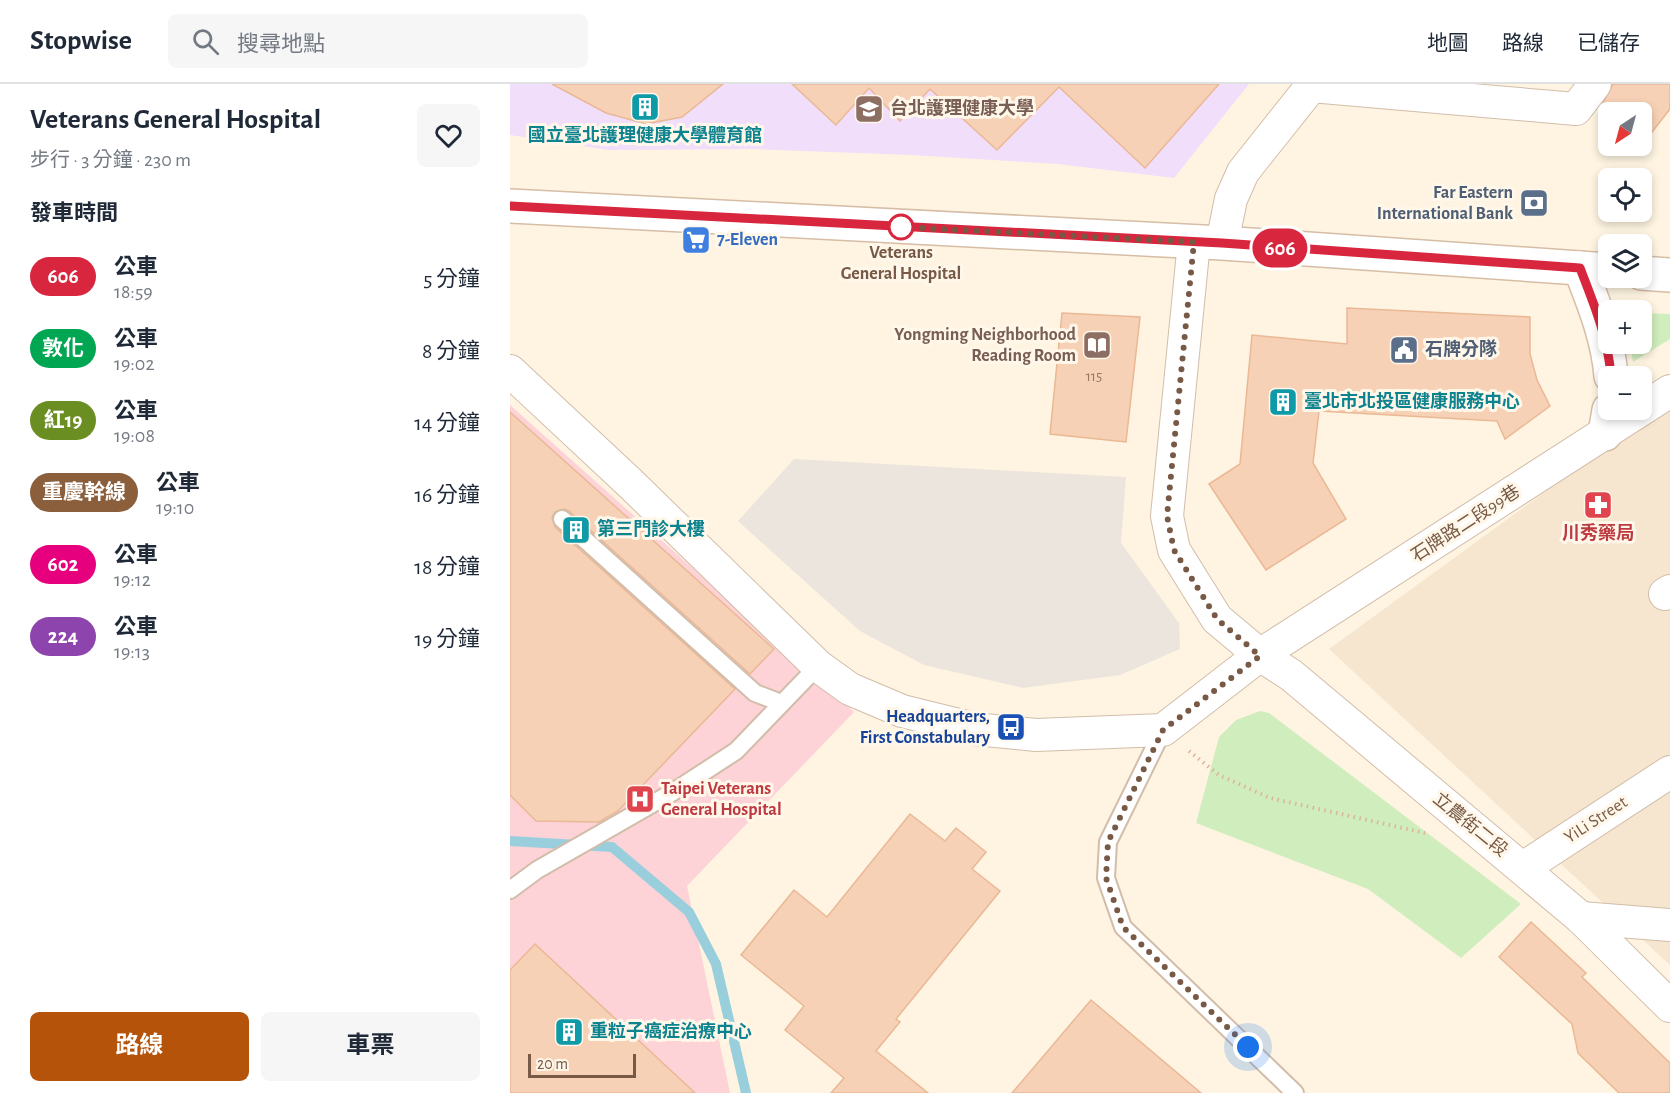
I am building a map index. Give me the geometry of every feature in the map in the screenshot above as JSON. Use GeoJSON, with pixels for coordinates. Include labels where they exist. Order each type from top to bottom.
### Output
{"type":"FeatureCollection","features":[{"type":"Feature","properties":{"kind":"street"},"geometry":{"type":"LineString","coordinates":[[1312,85],[1576,109],[1595,84]]}},
{"type":"Feature","properties":{"kind":"street","name":"立農街二段"},"geometry":{"type":"LineString","coordinates":[[1312,85],[1243,172],[1208,243],[1167,516],[1174,550],[1217,619],[1260,656],[1291,675],[1523,868],[1581,918],[1670,1006]]}},
{"type":"Feature","properties":{"kind":"street"},"geometry":{"type":"LineString","coordinates":[[510,206],[1208,243],[1594,269],[1610,366]]}},
{"type":"Feature","properties":{"kind":"street"},"geometry":{"type":"LineString","coordinates":[[1652,274],[1670,275]]}},
{"type":"Feature","properties":{"kind":"street"},"geometry":{"type":"LineString","coordinates":[[510,371],[630,483],[818,666],[850,688],[902,711],[975,729],[1036,735],[1163,730]]}},
{"type":"Feature","properties":{"kind":"street","name":"石牌路二段99巷"},"geometry":{"type":"LineString","coordinates":[[1163,730],[1260,656],[1607,422],[1670,391]]}},
{"type":"Feature","properties":{"kind":"street","name":"YiLi Street"},"geometry":{"type":"LineString","coordinates":[[1523,868],[1670,772]]}},
{"type":"Feature","properties":{"kind":"street"},"geometry":{"type":"LineString","coordinates":[[1581,918],[1670,925]]}},
{"type":"Feature","properties":{"kind":"lane"},"geometry":{"type":"LineString","coordinates":[[562,519],[755,693],[781,703]]}},
{"type":"Feature","properties":{"kind":"lane"},"geometry":{"type":"LineString","coordinates":[[510,890],[537,870],[673,792],[736,751],[818,666]]}},
{"type":"Feature","properties":{"kind":"lane"},"geometry":{"type":"LineString","coordinates":[[1163,730],[1108,842],[1106,878],[1123,927],[1295,1093]]}},
{"type":"Feature","properties":{"kind":"path"},"geometry":{"type":"LineString","coordinates":[[1163,730],[1219,775],[1270,798],[1414,832],[1483,837]]}},
{"type":"Feature","properties":{"kind":"shaded area","name":"台北護理健康大學"},"geometry":{"type":"Polygon","coordinates":[[[510,84],[1249,84],[1174,178],[1058,164],[911,155],[751,149],[608,150],[510,135],[510,84]]]}},
{"type":"Feature","properties":{"kind":"shaded area"},"geometry":{"type":"Polygon","coordinates":[[[1670,401],[1670,965],[1329,649],[1644,420],[1652,420],[1652,414],[1670,401]]]}},
{"type":"Feature","properties":{"kind":"shaded area","name":"Taipei Veterans General Hospital"},"geometry":{"type":"Polygon","coordinates":[[[510,405],[854,712],[687,886],[730,1093],[510,1093],[510,405]]]}},
{"type":"Feature","properties":{"kind":"shaded area"},"geometry":{"type":"Polygon","coordinates":[[[794,459],[1126,477],[1121,543],[1179,623],[1180,649],[1120,675],[1023,688],[924,665],[860,631],[738,521],[794,459]]]}},
{"type":"Feature","properties":{"kind":"green space"},"geometry":{"type":"Polygon","coordinates":[[[1652,313],[1670,314],[1670,339],[1652,350],[1652,313]]]}},
{"type":"Feature","properties":{"kind":"green space"},"geometry":{"type":"Polygon","coordinates":[[[1632,354],[1646,354],[1633,362],[1632,354]]]}},
{"type":"Feature","properties":{"kind":"green space"},"geometry":{"type":"Polygon","coordinates":[[[1260,711],[1269,713],[1521,904],[1461,958],[1368,889],[1196,823],[1219,737],[1236,720],[1260,711]]]}},
{"type":"Feature","properties":{"kind":"building","name":"國立臺北護理健康大學體育館"},"geometry":{"type":"Polygon","coordinates":[[[552,84],[723,84],[682,117],[646,124],[606,113],[552,84]]]}},
{"type":"Feature","properties":{"kind":"building"},"geometry":{"type":"Polygon","coordinates":[[[792,84],[1219,84],[1145,168],[1059,87],[997,150],[930,89],[900,121],[869,88],[836,125],[792,84]]]}},
{"type":"Feature","properties":{"kind":"building"},"geometry":{"type":"Polygon","coordinates":[[[1613,84],[1670,84],[1670,109],[1652,132],[1652,102],[1604,102],[1613,84]]]}},
{"type":"Feature","properties":{"kind":"building"},"geometry":{"type":"Polygon","coordinates":[[[1347,308],[1530,317],[1530,354],[1537,380],[1550,406],[1505,439],[1497,421],[1319,411],[1313,463],[1346,519],[1266,570],[1209,484],[1240,464],[1252,335],[1347,344],[1347,308]]]}},
{"type":"Feature","properties":{"kind":"building"},"geometry":{"type":"Polygon","coordinates":[[[1062,313],[1140,317],[1126,442],[1050,434],[1062,313]]]}},
{"type":"Feature","properties":{"kind":"building","name":"第三門診大樓"},"geometry":{"type":"Polygon","coordinates":[[[510,412],[774,649],[750,674],[569,511],[564,509],[555,512],[552,517],[555,527],[735,689],[618,811],[599,822],[536,821],[510,795],[510,412]]]}},
{"type":"Feature","properties":{"kind":"building"},"geometry":{"type":"Polygon","coordinates":[[[910,814],[945,841],[956,828],[986,852],[972,869],[1000,891],[896,1019],[900,1022],[876,1051],[928,1093],[831,1093],[844,1078],[785,1030],[804,1006],[741,955],[794,890],[827,917],[910,814]]]}},
{"type":"Feature","properties":{"kind":"building"},"geometry":{"type":"Polygon","coordinates":[[[1531,922],[1586,973],[1582,977],[1670,1063],[1670,1093],[1619,1093],[1578,1053],[1572,1024],[1499,957],[1531,922]]]}},
{"type":"Feature","properties":{"kind":"building","name":"重粒子癌症治療中心"},"geometry":{"type":"Polygon","coordinates":[[[535,944],[695,1093],[510,1093],[510,970],[535,944]]]}},
{"type":"Feature","properties":{"kind":"building"},"geometry":{"type":"Polygon","coordinates":[[[1091,1000],[1201,1093],[1012,1093],[1091,1000]]]}},
{"type":"Feature","properties":{"kind":"waterway"},"geometry":{"type":"LineString","coordinates":[[510,841],[612,847],[689,912],[716,964],[746,1093]]}},
{"type":"Feature","properties":{"kind":"bus line","name":"606"},"geometry":{"type":"LineString","coordinates":[[510,206],[1222,243],[1580,268],[1599,317],[1610,366]]}},
{"type":"Feature","properties":{"kind":"place","name":"國立臺北護理健康大學體育館"},"geometry":{"type":"Point","coordinates":[645,107]}},
{"type":"Feature","properties":{"kind":"place","name":"台北護理健康大學"},"geometry":{"type":"Point","coordinates":[869,109]}},
{"type":"Feature","properties":{"kind":"place","name":"Far Eastern International Bank"},"geometry":{"type":"Point","coordinates":[1534,203]}},
{"type":"Feature","properties":{"kind":"place","name":"Veterans General Hospital"},"geometry":{"type":"Point","coordinates":[901,227]}},
{"type":"Feature","properties":{"kind":"place","name":"7-Eleven"},"geometry":{"type":"Point","coordinates":[696,240]}},
{"type":"Feature","properties":{"kind":"place","name":"Yongming Neighborhood Reading Room"},"geometry":{"type":"Point","coordinates":[1097,345]}},
{"type":"Feature","properties":{"kind":"place","name":"石牌分隊"},"geometry":{"type":"Point","coordinates":[1404,350]}},
{"type":"Feature","properties":{"kind":"place","name":"臺北市北投區健康服務中心"},"geometry":{"type":"Point","coordinates":[1283,402]}},
{"type":"Feature","properties":{"kind":"place","name":"川秀藥局"},"geometry":{"type":"Point","coordinates":[1598,505]}},
{"type":"Feature","properties":{"kind":"place","name":"第三門診大樓"},"geometry":{"type":"Point","coordinates":[576,530]}},
{"type":"Feature","properties":{"kind":"place","name":"Headquarters, First Constabulary"},"geometry":{"type":"Point","coordinates":[1011,727]}},
{"type":"Feature","properties":{"kind":"place","name":"Taipei Veterans General Hospital"},"geometry":{"type":"Point","coordinates":[640,799]}},
{"type":"Feature","properties":{"kind":"place","name":"重粒子癌症治療中心"},"geometry":{"type":"Point","coordinates":[569,1032]}},
{"type":"Feature","properties":{"kind":"route"},"geometry":{"type":"LineString","coordinates":[[901,227],[1194,242],[1167,516],[1174,550],[1217,619],[1260,656],[1163,730],[1108,842],[1106,878],[1123,927],[1248,1047]]}}]}
